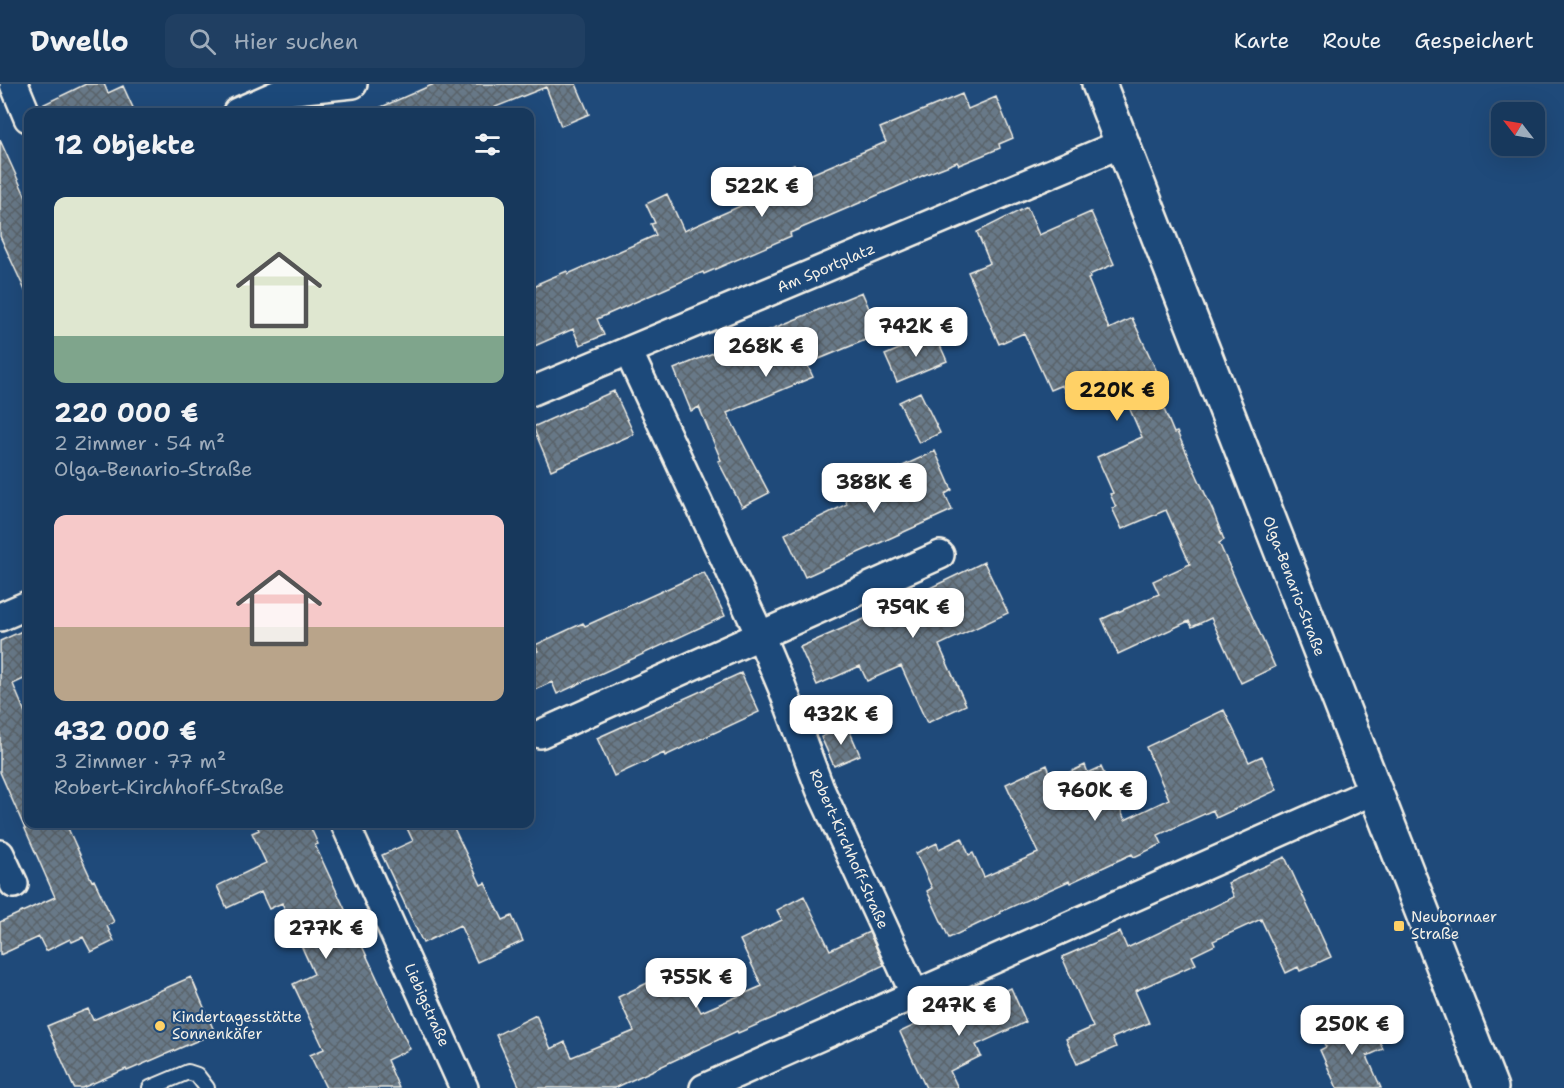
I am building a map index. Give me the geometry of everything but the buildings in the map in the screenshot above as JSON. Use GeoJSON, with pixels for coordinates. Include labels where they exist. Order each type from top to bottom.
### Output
{"type":"FeatureCollection","features":[{"type":"Feature","properties":{"kind":"street"},"geometry":{"type":"LineString","coordinates":[[246,108],[285,91],[353,84]]}},
{"type":"Feature","properties":{"kind":"street","name":"Olga-Benario-Straße"},"geometry":{"type":"LineString","coordinates":[[1099,84],[1373,791],[1491,1088]]}},
{"type":"Feature","properties":{"kind":"street"},"geometry":{"type":"LineString","coordinates":[[10,91],[24,112]]}},
{"type":"Feature","properties":{"kind":"street","name":"Am Sportplatz"},"geometry":{"type":"LineString","coordinates":[[534,390],[1123,143]]}},
{"type":"Feature","properties":{"kind":"street","name":"Robert-Kirchhoff-Straße"},"geometry":{"type":"LineString","coordinates":[[628,351],[760,635],[820,789],[915,995]]}},
{"type":"Feature","properties":{"kind":"street"},"geometry":{"type":"LineString","coordinates":[[540,734],[940,555]]}},
{"type":"Feature","properties":{"kind":"street"},"geometry":{"type":"LineString","coordinates":[[0,617],[24,607]]}},
{"type":"Feature","properties":{"kind":"street"},"geometry":{"type":"LineString","coordinates":[[704,1088],[1373,791]]}},
{"type":"Feature","properties":{"kind":"street","name":"Liebigstraße"},"geometry":{"type":"LineString","coordinates":[[347,828],[464,1088]]}},
{"type":"Feature","properties":{"kind":"street"},"geometry":{"type":"LineString","coordinates":[[0,854],[14,884]]}},
{"type":"Feature","properties":{"kind":"lane"},"geometry":{"type":"LineString","coordinates":[[150,1088],[188,1072],[197,1075],[207,1088]]}},
{"type":"Feature","properties":{"kind":"place","name":"Neubornaer Straße"},"geometry":{"type":"Point","coordinates":[1399,926]}},
{"type":"Feature","properties":{"kind":"place","name":"Kindertagesstätte Sonnenkäfer"},"geometry":{"type":"Point","coordinates":[160,1026]}}]}
